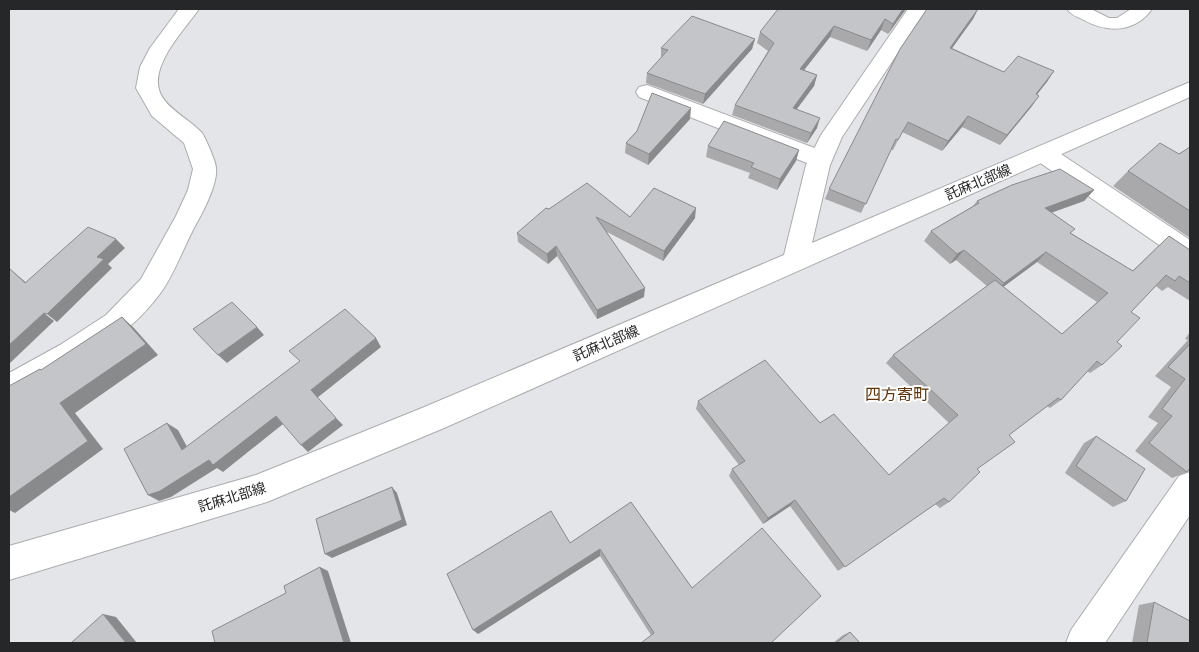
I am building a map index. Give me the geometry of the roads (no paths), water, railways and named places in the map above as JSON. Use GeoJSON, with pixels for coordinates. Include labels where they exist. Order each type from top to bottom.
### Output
{"type":"FeatureCollection","features":[{"type":"Feature","properties":{"kind":"street"},"geometry":{"type":"LineString","coordinates":[[9,388],[70,354],[116,323],[150,287],[188,217],[200,190],[206,169],[194,139],[160,111],[147,88],[150,66],[160,48],[189,9]]}},
{"type":"Feature","properties":{"kind":"street"},"geometry":{"type":"LineString","coordinates":[[795,261],[820,159],[832,135],[914,9]]}},
{"type":"Feature","properties":{"kind":"street"},"geometry":{"type":"LineString","coordinates":[[1077,9],[1104,23],[1119,25],[1137,15],[1142,9]]}},
{"type":"Feature","properties":{"kind":"street","name":"託麻北部線"},"geometry":{"type":"LineString","coordinates":[[9,563],[256,491],[433,418],[1190,89]]}},
{"type":"Feature","properties":{"kind":"street"},"geometry":{"type":"LineString","coordinates":[[647,92],[820,159]]}},
{"type":"Feature","properties":{"kind":"street"},"geometry":{"type":"LineString","coordinates":[[1044,154],[1190,253]]}},
{"type":"Feature","properties":{"kind":"street"},"geometry":{"type":"LineString","coordinates":[[1084,643],[1190,487]]}},
{"type":"Feature","properties":{"kind":"district","name":"四方寄町"},"geometry":{"type":"Point","coordinates":[897,394]}}]}
